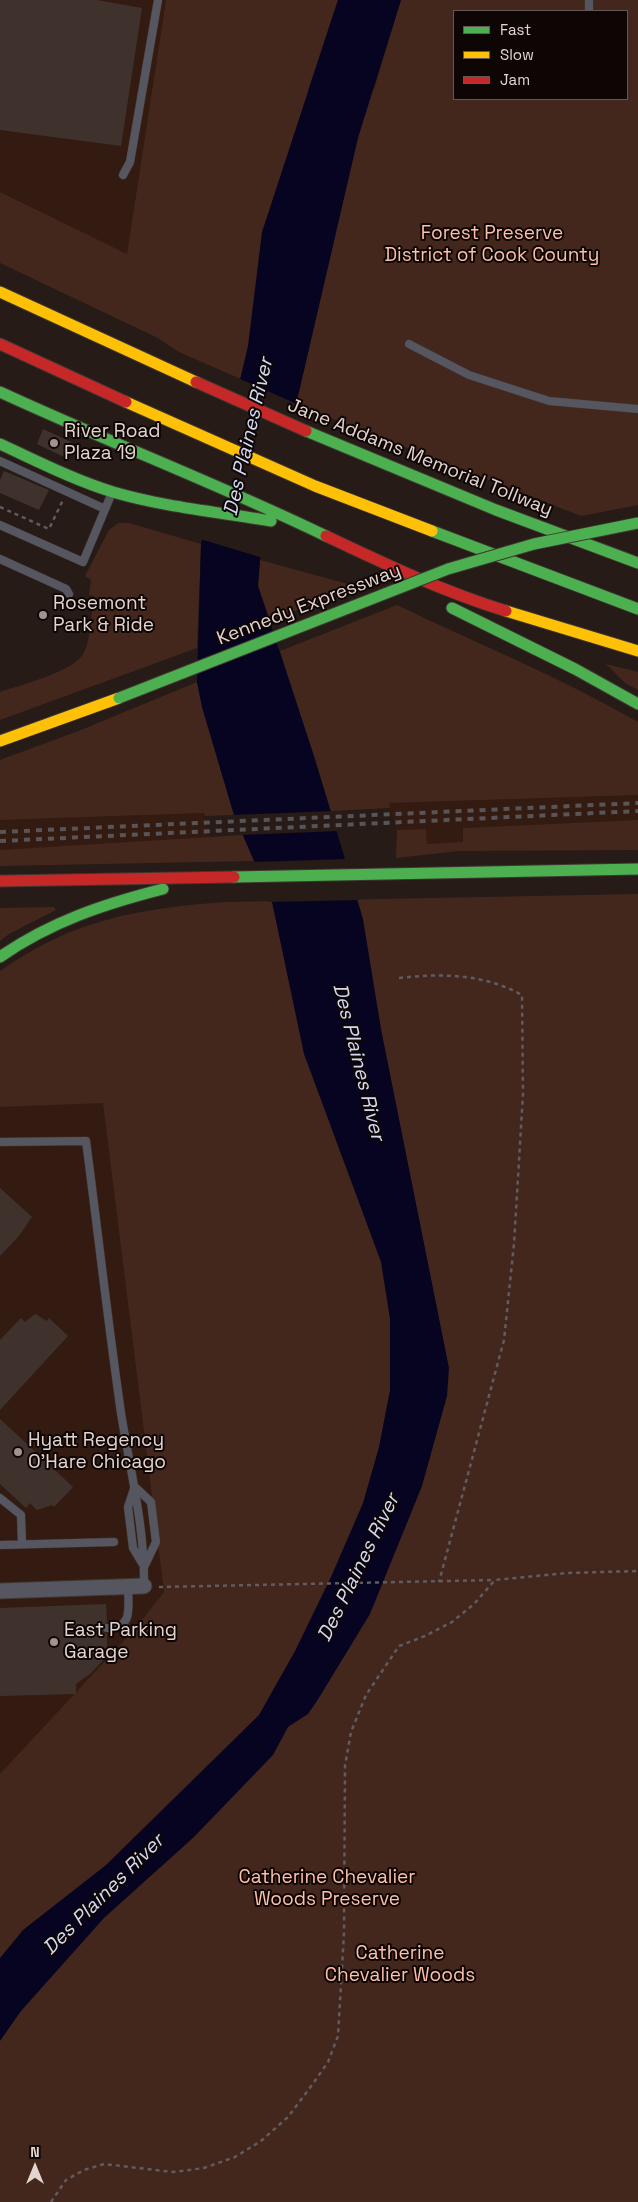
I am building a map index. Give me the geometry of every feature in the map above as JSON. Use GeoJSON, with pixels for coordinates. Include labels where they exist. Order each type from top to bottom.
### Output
{"type":"FeatureCollection","features":[{"type":"Feature","properties":{"kind":"highway","name":"Jane Addams Memorial Tollway"},"geometry":{"type":"LineString","coordinates":[[0,292],[193,381],[327,440],[496,511],[638,563]]}},
{"type":"Feature","properties":{"kind":"highway"},"geometry":{"type":"LineString","coordinates":[[0,344],[315,486],[610,600],[638,609]]}},
{"type":"Feature","properties":{"kind":"highway"},"geometry":{"type":"LineString","coordinates":[[0,379],[88,420],[130,448]]}},
{"type":"Feature","properties":{"kind":"highway"},"geometry":{"type":"LineString","coordinates":[[0,392],[86,432],[172,466],[305,526],[390,568],[474,601],[638,651]]}},
{"type":"Feature","properties":{"kind":"highway"},"geometry":{"type":"LineString","coordinates":[[0,444],[73,478],[112,491],[161,504],[305,526]]}},
{"type":"Feature","properties":{"kind":"highway","name":"Kennedy Expressway"},"geometry":{"type":"LineString","coordinates":[[0,741],[119,698],[448,569],[534,544],[638,523]]}},
{"type":"Feature","properties":{"kind":"highway"},"geometry":{"type":"LineString","coordinates":[[390,568],[448,606],[576,669],[638,704]]}},
{"type":"Feature","properties":{"kind":"highway"},"geometry":{"type":"LineString","coordinates":[[0,881],[638,868]]}},
{"type":"Feature","properties":{"kind":"highway"},"geometry":{"type":"LineString","coordinates":[[0,956],[42,929],[77,914],[109,903],[217,877]]}},
{"type":"Feature","properties":{"kind":"street"},"geometry":{"type":"LineString","coordinates":[[0,1591],[144,1586]]}},
{"type":"Feature","properties":{"kind":"lane"},"geometry":{"type":"LineString","coordinates":[[123,175],[130,162],[158,0]]}},
{"type":"Feature","properties":{"kind":"lane"},"geometry":{"type":"LineString","coordinates":[[409,344],[469,375],[549,401],[638,409]]}},
{"type":"Feature","properties":{"kind":"lane"},"geometry":{"type":"LineString","coordinates":[[0,461],[105,509]]}},
{"type":"Feature","properties":{"kind":"lane"},"geometry":{"type":"LineString","coordinates":[[0,524],[83,562],[112,491]]}},
{"type":"Feature","properties":{"kind":"lane"},"geometry":{"type":"LineString","coordinates":[[0,559],[66,589],[69,594]]}},
{"type":"Feature","properties":{"kind":"lane"},"geometry":{"type":"LineString","coordinates":[[0,1142],[86,1142],[121,1414],[135,1487],[128,1507],[133,1548],[144,1566]]}},
{"type":"Feature","properties":{"kind":"lane"},"geometry":{"type":"LineString","coordinates":[[135,1487],[151,1502],[156,1542],[144,1566],[144,1586]]}},
{"type":"Feature","properties":{"kind":"lane"},"geometry":{"type":"LineString","coordinates":[[0,1498],[21,1515],[22,1544]]}},
{"type":"Feature","properties":{"kind":"lane"},"geometry":{"type":"LineString","coordinates":[[0,1545],[114,1542]]}},
{"type":"Feature","properties":{"kind":"lane"},"geometry":{"type":"LineString","coordinates":[[107,1628],[123,1626],[127,1620],[128,1586]]}},
{"type":"Feature","properties":{"kind":"path"},"geometry":{"type":"LineString","coordinates":[[0,507],[50,529],[67,491]]}},
{"type":"Feature","properties":{"kind":"path"},"geometry":{"type":"LineString","coordinates":[[399,978],[453,975],[478,978],[508,987],[522,995],[522,1113],[514,1244],[504,1340],[439,1582]]}},
{"type":"Feature","properties":{"kind":"path"},"geometry":{"type":"LineString","coordinates":[[165,1588],[495,1580],[567,1573],[638,1571]]}},
{"type":"Feature","properties":{"kind":"path"},"geometry":{"type":"LineString","coordinates":[[51,2202],[66,2180],[84,2170],[104,2164],[173,2172],[204,2168],[235,2158],[261,2140],[288,2117],[312,2085],[328,2062],[338,2036],[344,1933],[345,1766],[351,1732],[366,1695],[399,1646],[425,1636],[452,1622],[474,1604],[495,1580]]}},
{"type":"Feature","properties":{"kind":"shaded area"},"geometry":{"type":"Polygon","coordinates":[[[0,0],[166,0],[127,255],[0,192],[0,0]]]}},
{"type":"Feature","properties":{"kind":"shaded area"},"geometry":{"type":"Polygon","coordinates":[[[638,795],[638,820],[463,828],[464,842],[427,844],[425,829],[397,830],[388,803],[638,795]]]}},
{"type":"Feature","properties":{"kind":"shaded area"},"geometry":{"type":"Polygon","coordinates":[[[204,813],[210,837],[0,850],[0,820],[204,813]]]}},
{"type":"Feature","properties":{"kind":"shaded area"},"geometry":{"type":"Polygon","coordinates":[[[103,1102],[164,1592],[179,1593],[0,1781],[0,1107],[103,1102]]]}},
{"type":"Feature","properties":{"kind":"green space","name":"Forest Preserve District of Cook County"},"geometry":{"type":"Polygon","coordinates":[[[166,0],[338,0],[308,90],[374,89],[401,0],[638,0],[638,505],[581,516],[323,415],[179,352],[158,338],[0,263],[0,192],[127,254],[166,0]]]}},
{"type":"Feature","properties":{"kind":"green space"},"geometry":{"type":"Polygon","coordinates":[[[118,523],[129,523],[201,544],[197,648],[0,720],[0,692],[58,672],[78,660],[84,653],[94,596],[89,595],[91,580],[85,576],[109,530],[118,523]]]}},
{"type":"Feature","properties":{"kind":"green space"},"geometry":{"type":"Polygon","coordinates":[[[260,560],[355,586],[336,596],[270,620],[258,586],[260,560]]]}},
{"type":"Feature","properties":{"kind":"green space"},"geometry":{"type":"Polygon","coordinates":[[[397,605],[549,675],[638,722],[638,795],[389,803],[390,808],[331,811],[280,651],[397,605]]]}},
{"type":"Feature","properties":{"kind":"green space"},"geometry":{"type":"Polygon","coordinates":[[[606,664],[638,672],[638,690],[625,683],[606,664]]]}},
{"type":"Feature","properties":{"kind":"green space"},"geometry":{"type":"Polygon","coordinates":[[[197,682],[202,707],[234,815],[205,816],[204,813],[0,820],[0,760],[81,730],[197,682]]]}},
{"type":"Feature","properties":{"kind":"green space"},"geometry":{"type":"Polygon","coordinates":[[[638,820],[638,850],[459,851],[396,858],[397,830],[426,829],[427,844],[463,842],[463,828],[638,820]]]}},
{"type":"Feature","properties":{"kind":"green space"},"geometry":{"type":"Polygon","coordinates":[[[243,835],[254,861],[0,866],[0,850],[243,835]]]}},
{"type":"Feature","properties":{"kind":"green space","name":"Catherine Chevalier Woods Preserve"},"geometry":{"type":"Polygon","coordinates":[[[638,894],[638,2202],[0,2202],[0,1774],[136,1628],[164,1592],[103,1103],[0,1107],[0,971],[53,940],[80,928],[135,913],[164,908],[226,902],[638,894]]]}},
{"type":"Feature","properties":{"kind":"green space"},"geometry":{"type":"Polygon","coordinates":[[[54,907],[56,910],[9,934],[0,941],[0,908],[54,907]]]}},
{"type":"Feature","properties":{"kind":"water","name":"Des Plaines River"},"geometry":{"type":"Polygon","coordinates":[[[338,0],[401,0],[358,138],[260,560],[258,586],[314,756],[363,919],[381,1029],[449,1368],[447,1396],[422,1486],[370,1614],[308,1714],[288,1727],[273,1755],[194,1837],[104,1918],[21,2011],[0,2041],[0,1958],[23,1930],[106,1865],[259,1715],[295,1651],[331,1577],[363,1503],[379,1447],[390,1390],[390,1319],[381,1262],[304,1054],[272,902],[234,815],[202,707],[197,682],[201,544],[248,346],[262,232],[338,0]]]}},
{"type":"Feature","properties":{"kind":"pier"},"geometry":{"type":"Polygon","coordinates":[[[238,378],[297,404],[263,558],[200,539],[238,378]]]}},
{"type":"Feature","properties":{"kind":"pier"},"geometry":{"type":"Polygon","coordinates":[[[333,811],[339,831],[241,835],[232,815],[333,811]]]}},
{"type":"Feature","properties":{"kind":"pier"},"geometry":{"type":"Polygon","coordinates":[[[348,859],[360,900],[269,902],[252,862],[348,859]]]}},
{"type":"Feature","properties":{"kind":"building"},"geometry":{"type":"Polygon","coordinates":[[[0,0],[97,0],[142,8],[121,146],[0,130],[0,0]]]}},
{"type":"Feature","properties":{"kind":"building"},"geometry":{"type":"Polygon","coordinates":[[[43,429],[71,442],[64,457],[37,444],[43,429]]]}},
{"type":"Feature","properties":{"kind":"building","name":"River Road Plaza 19"},"geometry":{"type":"Polygon","coordinates":[[[4,471],[49,490],[39,510],[0,493],[0,480],[4,471]]]}},
{"type":"Feature","properties":{"kind":"building"},"geometry":{"type":"Polygon","coordinates":[[[0,1188],[32,1217],[18,1237],[0,1256],[0,1188]]]}},
{"type":"Feature","properties":{"kind":"building","name":"Hyatt Regency O'Hare Chicago"},"geometry":{"type":"Polygon","coordinates":[[[35,1314],[47,1321],[49,1318],[68,1336],[0,1410],[0,1340],[21,1318],[25,1322],[35,1314]]]}},
{"type":"Feature","properties":{"kind":"building","name":"Hyatt Regency O'Hare Chicago"},"geometry":{"type":"Polygon","coordinates":[[[0,1419],[73,1487],[54,1507],[52,1505],[37,1510],[30,1503],[26,1508],[0,1484],[0,1419]]]}},
{"type":"Feature","properties":{"kind":"building","name":"East Parking Garage"},"geometry":{"type":"Polygon","coordinates":[[[106,1604],[107,1622],[101,1628],[107,1634],[107,1656],[91,1673],[76,1684],[76,1694],[0,1696],[0,1608],[106,1604]]]}},
{"type":"Feature","properties":{"kind":"railway"},"geometry":{"type":"LineString","coordinates":[[0,832],[638,803]]}},
{"type":"Feature","properties":{"kind":"railway"},"geometry":{"type":"LineString","coordinates":[[0,841],[638,811]]}},
{"type":"Feature","properties":{"kind":"traffic: fast"},"geometry":{"type":"LineString","coordinates":[[0,392],[326,536]]}},
{"type":"Feature","properties":{"kind":"traffic: fast"},"geometry":{"type":"LineString","coordinates":[[306,431],[496,510],[638,563]]}},
{"type":"Feature","properties":{"kind":"traffic: fast"},"geometry":{"type":"LineString","coordinates":[[0,444],[70,476],[113,492],[171,505],[271,521]]}},
{"type":"Feature","properties":{"kind":"traffic: fast"},"geometry":{"type":"LineString","coordinates":[[119,698],[448,569],[534,544],[638,523]]}},
{"type":"Feature","properties":{"kind":"traffic: fast"},"geometry":{"type":"LineString","coordinates":[[432,531],[638,609]]}},
{"type":"Feature","properties":{"kind":"traffic: fast"},"geometry":{"type":"LineString","coordinates":[[452,608],[575,669],[638,704]]}},
{"type":"Feature","properties":{"kind":"traffic: fast"},"geometry":{"type":"LineString","coordinates":[[234,877],[638,869]]}},
{"type":"Feature","properties":{"kind":"traffic: fast"},"geometry":{"type":"LineString","coordinates":[[0,957],[58,924],[99,908],[163,889]]}},
{"type":"Feature","properties":{"kind":"traffic: slow"},"geometry":{"type":"LineString","coordinates":[[0,292],[196,382]]}},
{"type":"Feature","properties":{"kind":"traffic: slow"},"geometry":{"type":"LineString","coordinates":[[126,402],[315,486],[432,531]]}},
{"type":"Feature","properties":{"kind":"traffic: slow"},"geometry":{"type":"LineString","coordinates":[[506,611],[638,651]]}},
{"type":"Feature","properties":{"kind":"traffic: slow"},"geometry":{"type":"LineString","coordinates":[[0,741],[119,698]]}},
{"type":"Feature","properties":{"kind":"traffic: jam"},"geometry":{"type":"LineString","coordinates":[[0,344],[126,402]]}},
{"type":"Feature","properties":{"kind":"traffic: jam"},"geometry":{"type":"LineString","coordinates":[[196,382],[306,431]]}},
{"type":"Feature","properties":{"kind":"traffic: jam"},"geometry":{"type":"LineString","coordinates":[[326,536],[437,586],[506,611]]}},
{"type":"Feature","properties":{"kind":"traffic: jam"},"geometry":{"type":"LineString","coordinates":[[0,881],[234,877]]}},
{"type":"Feature","properties":{"kind":"place","name":"River Road Plaza 19"},"geometry":{"type":"Point","coordinates":[54,443]}},
{"type":"Feature","properties":{"kind":"place","name":"Rosemont Park & Ride"},"geometry":{"type":"Point","coordinates":[43,615]}},
{"type":"Feature","properties":{"kind":"place","name":"Hyatt Regency O'Hare Chicago"},"geometry":{"type":"Point","coordinates":[18,1452]}},
{"type":"Feature","properties":{"kind":"place","name":"East Parking Garage"},"geometry":{"type":"Point","coordinates":[54,1642]}},
{"type":"Feature","properties":{"kind":"park label","name":"Catherine Chevalier Woods"},"geometry":{"type":"Point","coordinates":[400,1965]}}]}
